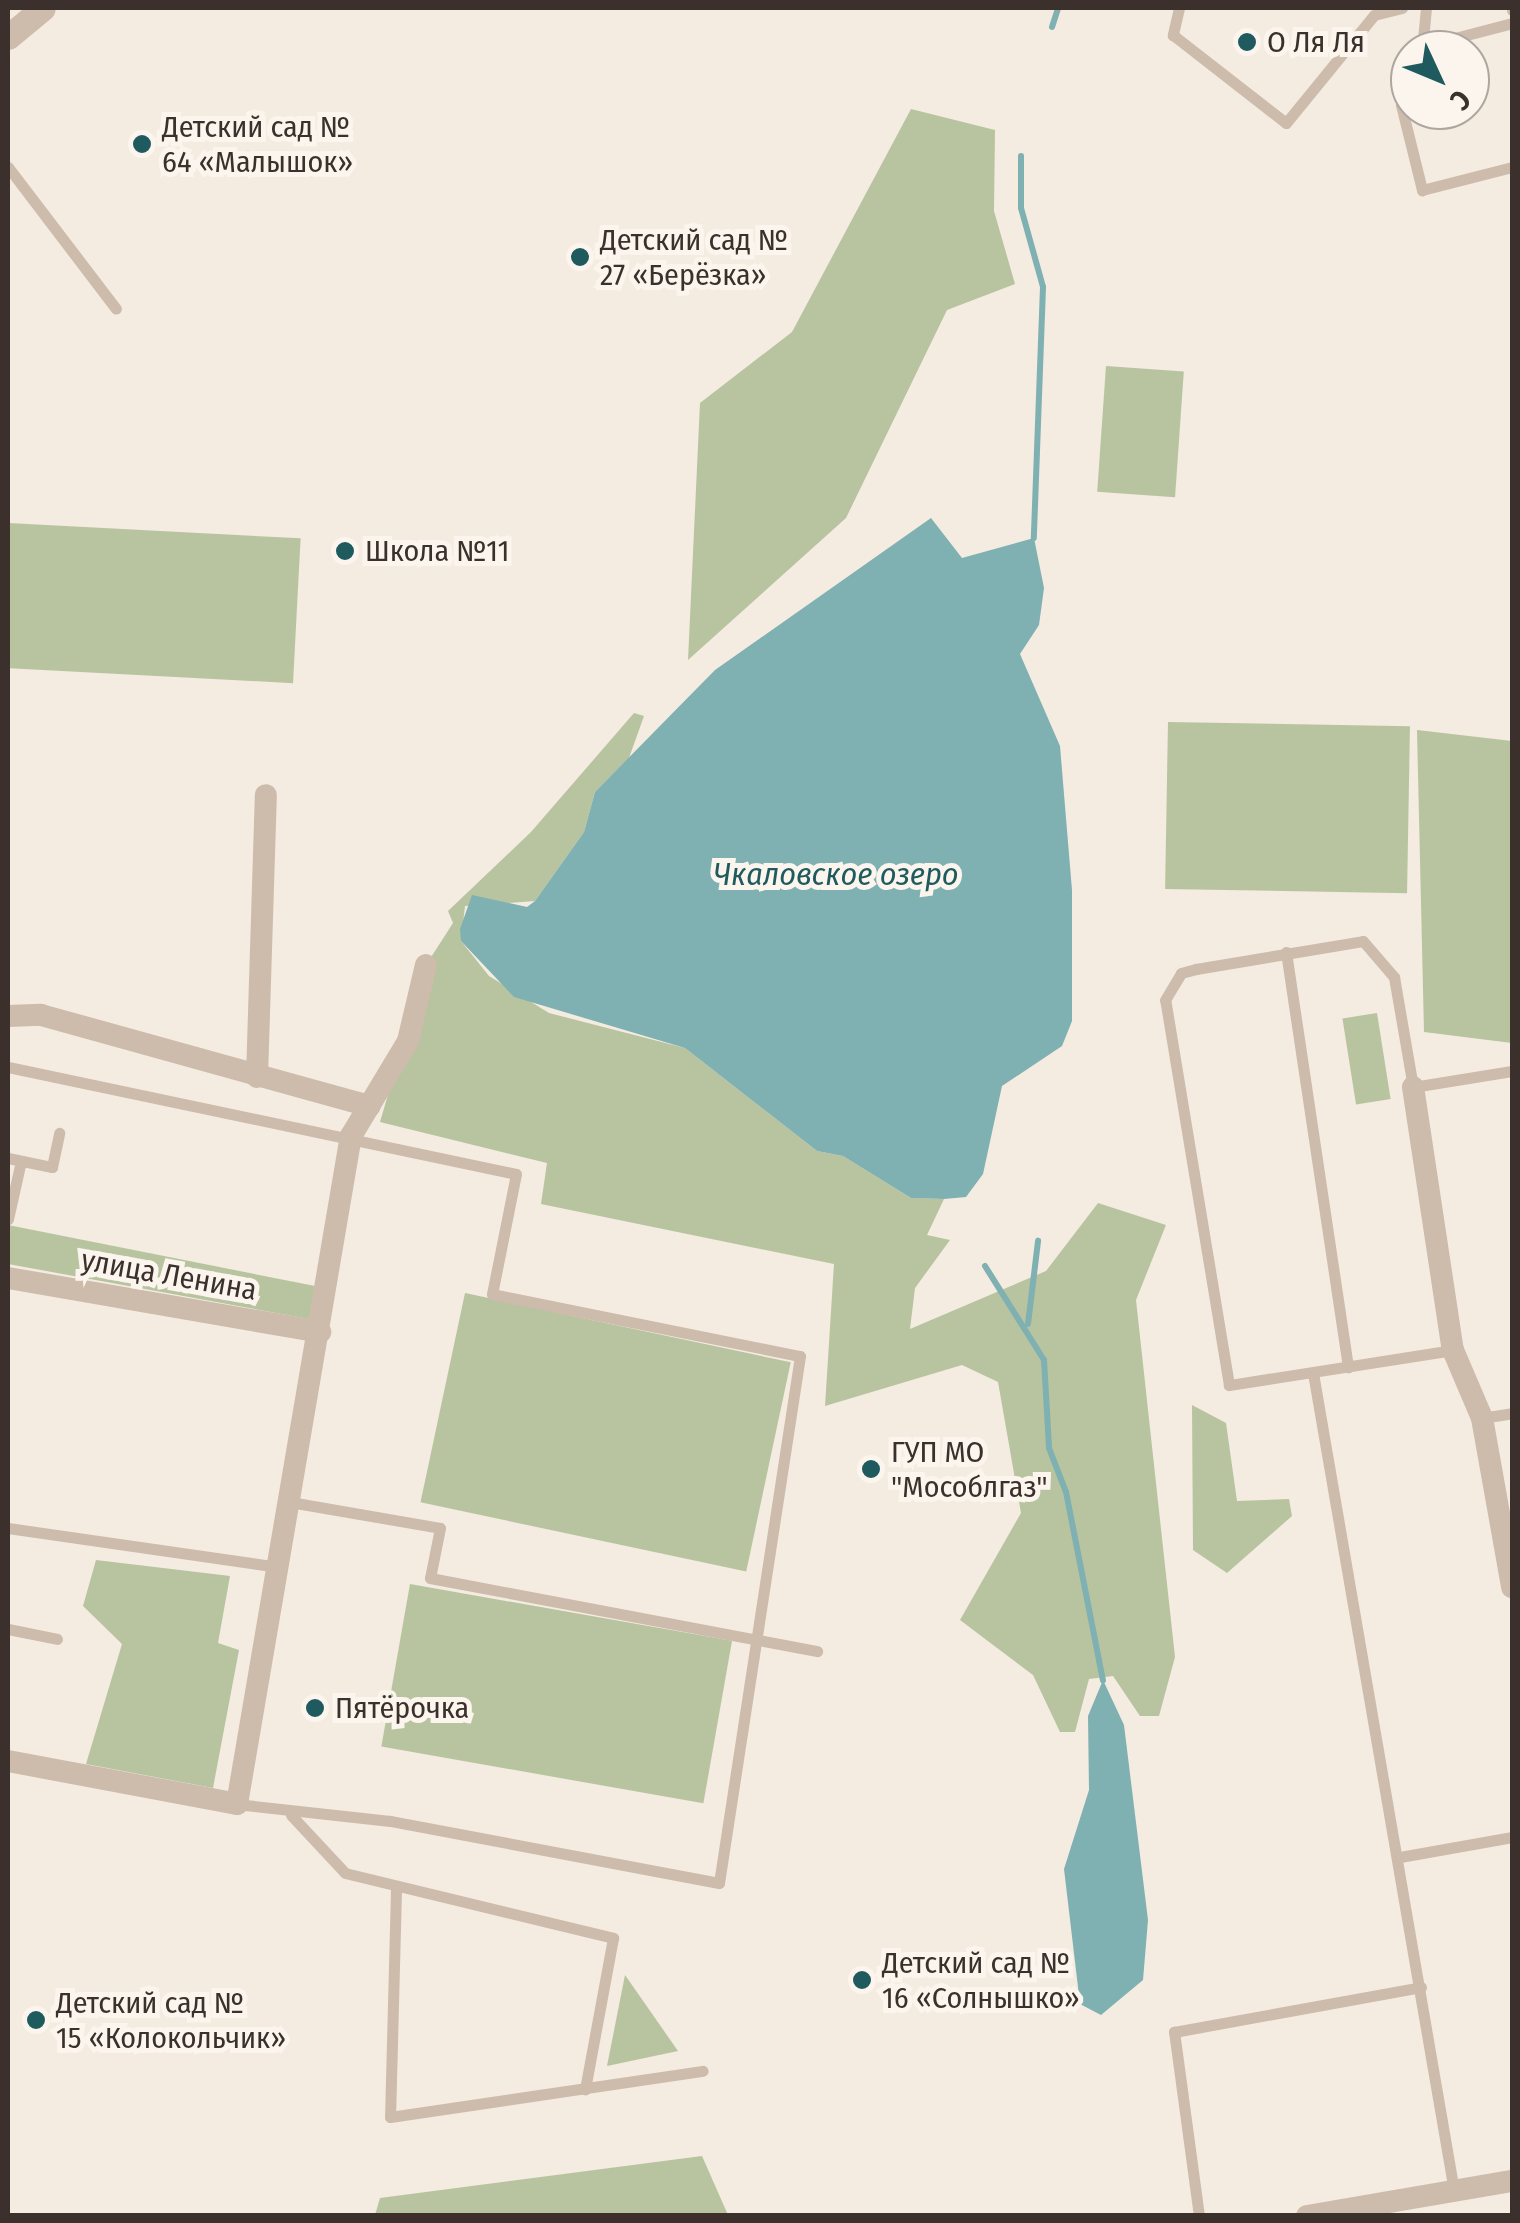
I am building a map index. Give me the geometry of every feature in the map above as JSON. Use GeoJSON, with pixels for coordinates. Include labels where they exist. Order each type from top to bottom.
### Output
{"type":"FeatureCollection","features":[{"type":"Feature","properties":{"kind":"street"},"geometry":{"type":"LineString","coordinates":[[8,37],[42,8]]}},
{"type":"Feature","properties":{"kind":"street"},"geometry":{"type":"LineString","coordinates":[[257,1077],[266,795]]}},
{"type":"Feature","properties":{"kind":"street"},"geometry":{"type":"LineString","coordinates":[[8,1762],[236,1804],[351,1136],[408,1041],[426,965]]}},
{"type":"Feature","properties":{"kind":"street"},"geometry":{"type":"LineString","coordinates":[[8,1016],[41,1014],[370,1106]]}},
{"type":"Feature","properties":{"kind":"street"},"geometry":{"type":"LineString","coordinates":[[1413,1087],[1454,1350],[1482,1418],[1512,1588]]}},
{"type":"Feature","properties":{"kind":"street","name":"улица Ленина"},"geometry":{"type":"LineString","coordinates":[[8,1278],[320,1332]]}},
{"type":"Feature","properties":{"kind":"street"},"geometry":{"type":"LineString","coordinates":[[1307,2216],[1512,2181]]}},
{"type":"Feature","properties":{"kind":"lane"},"geometry":{"type":"LineString","coordinates":[[1179,8],[1173,36],[1286,123],[1374,15],[1402,8]]}},
{"type":"Feature","properties":{"kind":"lane"},"geometry":{"type":"LineString","coordinates":[[1487,30],[1512,23]]}},
{"type":"Feature","properties":{"kind":"lane"},"geometry":{"type":"LineString","coordinates":[[1407,130],[1422,190],[1512,167]]}},
{"type":"Feature","properties":{"kind":"lane"},"geometry":{"type":"LineString","coordinates":[[8,167],[116,309]]}},
{"type":"Feature","properties":{"kind":"lane"},"geometry":{"type":"LineString","coordinates":[[1454,1350],[1229,1385],[1165,1000],[1181,973],[1353,939],[1374,947],[1394,977],[1413,1087],[1512,1071]]}},
{"type":"Feature","properties":{"kind":"lane"},"geometry":{"type":"LineString","coordinates":[[1286,952],[1348,1367]]}},
{"type":"Feature","properties":{"kind":"lane"},"geometry":{"type":"LineString","coordinates":[[8,1067],[351,1136],[516,1174],[492,1294],[800,1356],[719,1883],[390,1821],[291,1815],[236,1804]]}},
{"type":"Feature","properties":{"kind":"lane"},"geometry":{"type":"LineString","coordinates":[[8,1219],[14,1160],[52,1167],[59,1133]]}},
{"type":"Feature","properties":{"kind":"lane"},"geometry":{"type":"LineString","coordinates":[[1313,1373],[1400,1857],[1454,2191]]}},
{"type":"Feature","properties":{"kind":"lane"},"geometry":{"type":"LineString","coordinates":[[1482,1418],[1512,1413]]}},
{"type":"Feature","properties":{"kind":"lane"},"geometry":{"type":"LineString","coordinates":[[290,1502],[440,1528],[430,1578],[816,1651]]}},
{"type":"Feature","properties":{"kind":"lane"},"geometry":{"type":"LineString","coordinates":[[8,1528],[278,1566]]}},
{"type":"Feature","properties":{"kind":"lane"},"geometry":{"type":"LineString","coordinates":[[8,1629],[57,1639]]}},
{"type":"Feature","properties":{"kind":"lane"},"geometry":{"type":"LineString","coordinates":[[291,1815],[345,1873],[396,1890],[613,1938],[585,2089]]}},
{"type":"Feature","properties":{"kind":"lane"},"geometry":{"type":"LineString","coordinates":[[1400,1857],[1512,1837]]}},
{"type":"Feature","properties":{"kind":"lane"},"geometry":{"type":"LineString","coordinates":[[396,1890],[390,2117],[703,2071]]}},
{"type":"Feature","properties":{"kind":"lane"},"geometry":{"type":"LineString","coordinates":[[1199,2216],[1174,2032],[1422,1987]]}},
{"type":"Feature","properties":{"kind":"green space"},"geometry":{"type":"Polygon","coordinates":[[[911,109],[995,130],[994,211],[1015,284],[947,310],[846,518],[688,660],[700,403],[792,332],[911,109]]]}},
{"type":"Feature","properties":{"kind":"green space"},"geometry":{"type":"Polygon","coordinates":[[[1106,366],[1184,371],[1175,497],[1097,492],[1106,366]]]}},
{"type":"Feature","properties":{"kind":"green space"},"geometry":{"type":"Polygon","coordinates":[[[8,523],[301,538],[293,683],[8,668],[8,523]]]}},
{"type":"Feature","properties":{"kind":"green space"},"geometry":{"type":"Polygon","coordinates":[[[634,713],[644,716],[629,758],[595,792],[584,832],[535,901],[465,906],[461,941],[489,976],[549,1013],[685,1048],[817,1151],[843,1156],[911,1198],[944,1199],[927,1235],[950,1240],[915,1288],[910,1329],[1046,1271],[1098,1203],[1166,1225],[1136,1300],[1175,1657],[1159,1716],[1140,1716],[1113,1676],[1089,1679],[1075,1732],[1060,1732],[1033,1675],[960,1620],[1021,1513],[998,1382],[962,1365],[825,1406],[834,1264],[541,1204],[547,1163],[380,1122],[426,965],[453,923],[448,911],[531,832],[634,713]]]}},
{"type":"Feature","properties":{"kind":"green space"},"geometry":{"type":"Polygon","coordinates":[[[1168,722],[1410,726],[1407,893],[1165,889],[1168,722]]]}},
{"type":"Feature","properties":{"kind":"green space"},"geometry":{"type":"Polygon","coordinates":[[[1417,730],[1512,741],[1512,1043],[1424,1032],[1417,730]]]}},
{"type":"Feature","properties":{"kind":"green space"},"geometry":{"type":"Polygon","coordinates":[[[1377,1013],[1391,1099],[1356,1104],[1342,1018],[1377,1013]]]}},
{"type":"Feature","properties":{"kind":"green space"},"geometry":{"type":"Polygon","coordinates":[[[8,1225],[315,1286],[309,1319],[8,1264],[8,1225]]]}},
{"type":"Feature","properties":{"kind":"green space"},"geometry":{"type":"Polygon","coordinates":[[[465,1293],[791,1362],[746,1572],[421,1502],[465,1293]]]}},
{"type":"Feature","properties":{"kind":"green space"},"geometry":{"type":"Polygon","coordinates":[[[1192,1405],[1226,1423],[1237,1501],[1289,1499],[1292,1516],[1227,1573],[1193,1550],[1192,1405]]]}},
{"type":"Feature","properties":{"kind":"green space"},"geometry":{"type":"Polygon","coordinates":[[[96,1560],[230,1576],[218,1643],[239,1650],[213,1788],[86,1764],[122,1644],[83,1606],[96,1560]]]}},
{"type":"Feature","properties":{"kind":"green space"},"geometry":{"type":"Polygon","coordinates":[[[410,1584],[732,1641],[703,1803],[381,1746],[410,1584]]]}},
{"type":"Feature","properties":{"kind":"green space"},"geometry":{"type":"Polygon","coordinates":[[[625,1975],[678,2051],[607,2066],[625,1975]]]}},
{"type":"Feature","properties":{"kind":"green space"},"geometry":{"type":"Polygon","coordinates":[[[702,2156],[728,2215],[375,2215],[380,2198],[702,2156]]]}},
{"type":"Feature","properties":{"kind":"water","name":"Чкаловское озеро"},"geometry":{"type":"Polygon","coordinates":[[[931,518],[962,558],[1034,538],[1044,588],[1039,625],[1020,654],[1060,746],[1072,890],[1072,1021],[1062,1046],[1002,1086],[983,1174],[966,1197],[944,1199],[911,1198],[843,1156],[817,1151],[685,1048],[514,997],[461,941],[460,929],[472,895],[527,907],[535,901],[584,832],[595,792],[715,670],[931,518]]]}},
{"type":"Feature","properties":{"kind":"water"},"geometry":{"type":"Polygon","coordinates":[[[1103,1680],[1124,1725],[1148,1920],[1143,1980],[1101,2015],[1080,2004],[1064,1869],[1089,1790],[1088,1716],[1103,1680]]]}},
{"type":"Feature","properties":{"kind":"waterway"},"geometry":{"type":"LineString","coordinates":[[1052,27],[1058,8]]}},
{"type":"Feature","properties":{"kind":"waterway"},"geometry":{"type":"LineString","coordinates":[[1021,156],[1021,208],[1043,287],[1034,538]]}},
{"type":"Feature","properties":{"kind":"waterway"},"geometry":{"type":"LineString","coordinates":[[1028,1324],[1038,1241]]}},
{"type":"Feature","properties":{"kind":"waterway"},"geometry":{"type":"LineString","coordinates":[[985,1266],[1044,1360],[1049,1448],[1066,1492],[1103,1680]]}},
{"type":"Feature","properties":{"kind":"place","name":"О Ля Ля"},"geometry":{"type":"Point","coordinates":[1247,42]}},
{"type":"Feature","properties":{"kind":"place","name":"Детский сад № 64 «Малышок»"},"geometry":{"type":"Point","coordinates":[142,144]}},
{"type":"Feature","properties":{"kind":"place","name":"Детский сад № 27 «Берёзка»"},"geometry":{"type":"Point","coordinates":[580,257]}},
{"type":"Feature","properties":{"kind":"place","name":"Школа №11"},"geometry":{"type":"Point","coordinates":[345,551]}},
{"type":"Feature","properties":{"kind":"place","name":"ГУП МО \"Мособлгаз\""},"geometry":{"type":"Point","coordinates":[871,1469]}},
{"type":"Feature","properties":{"kind":"place","name":"Пятёрочка"},"geometry":{"type":"Point","coordinates":[315,1708]}},
{"type":"Feature","properties":{"kind":"place","name":"Детский сад № 16 «Солнышко»"},"geometry":{"type":"Point","coordinates":[862,1980]}},
{"type":"Feature","properties":{"kind":"place","name":"Детский сад № 15 «Колокольчик»"},"geometry":{"type":"Point","coordinates":[36,2020]}}]}
